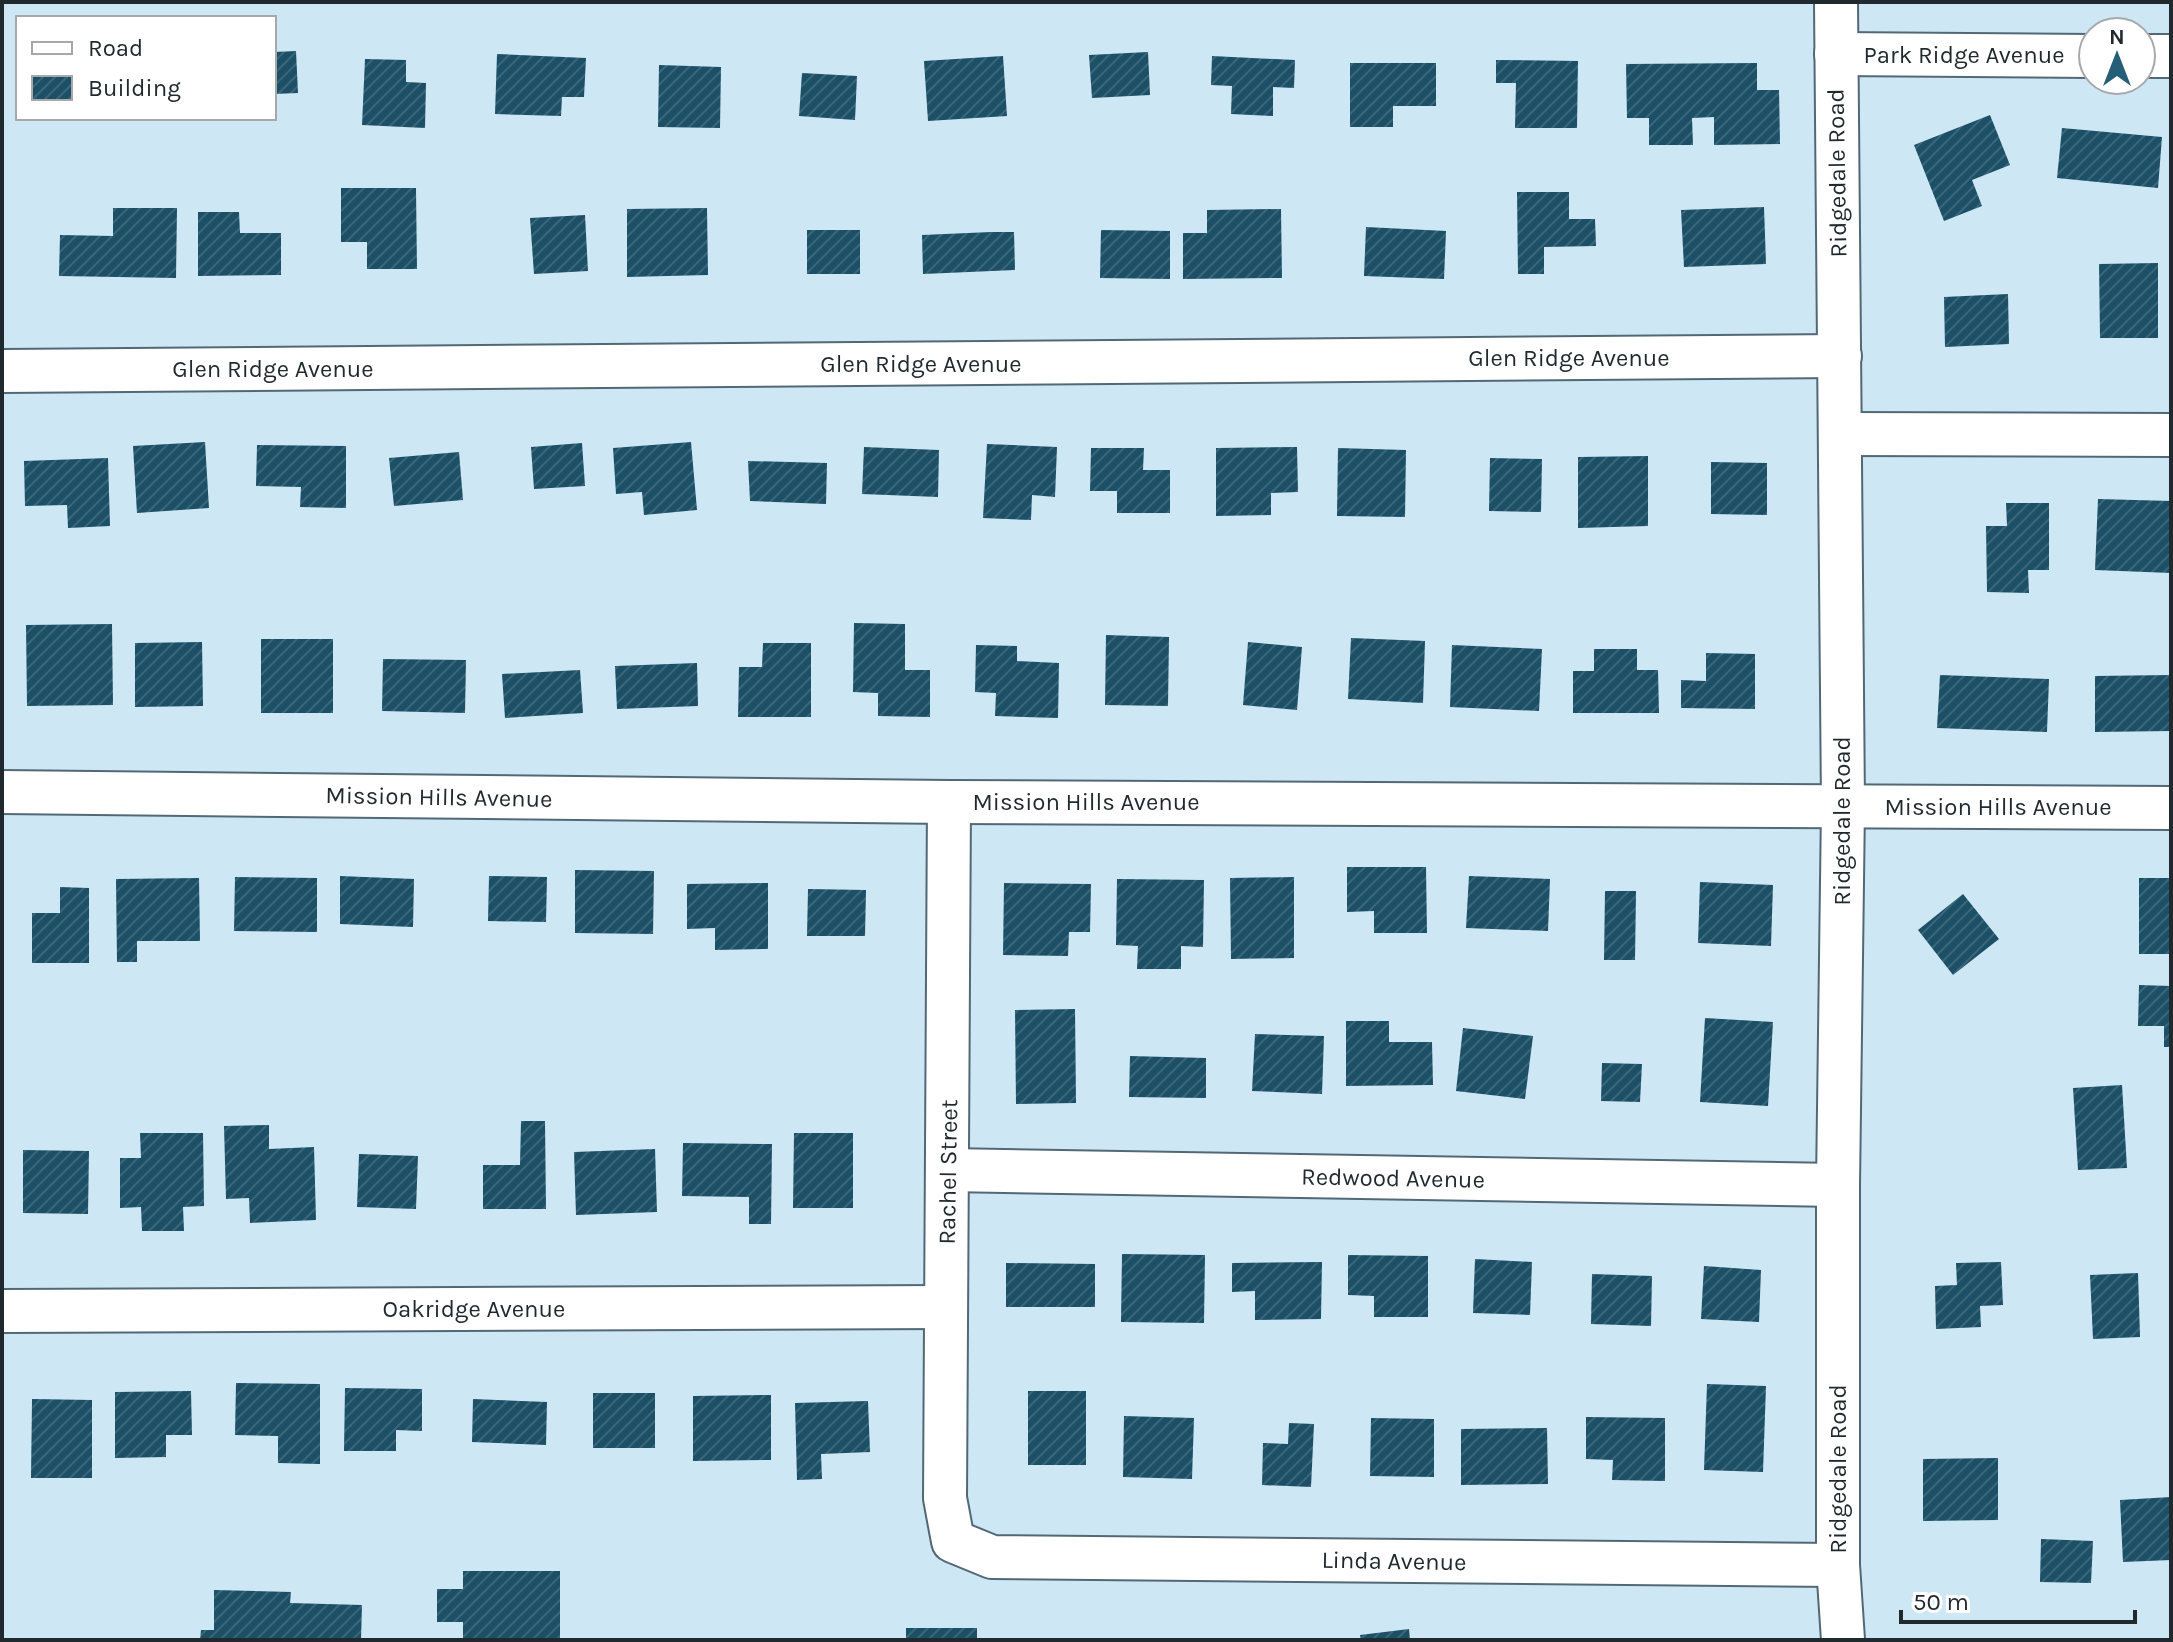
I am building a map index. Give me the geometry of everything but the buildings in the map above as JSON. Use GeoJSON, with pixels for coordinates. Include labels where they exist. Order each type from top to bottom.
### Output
{"type":"FeatureCollection","features":[{"type":"Feature","properties":{"kind":"street","name":"Ridgedale Road"},"geometry":{"type":"LineString","coordinates":[[1836,2],[1843,806],[1838,1185],[1838,1565],[1843,1640]]}},
{"type":"Feature","properties":{"kind":"street","name":"Park Ridge Avenue"},"geometry":{"type":"LineString","coordinates":[[1836,54],[2077,56]]}},
{"type":"Feature","properties":{"kind":"street","name":"Glen Ridge Avenue"},"geometry":{"type":"LineString","coordinates":[[2,371],[1840,356]]}},
{"type":"Feature","properties":{"kind":"street"},"geometry":{"type":"LineString","coordinates":[[1840,434],[2171,435]]}},
{"type":"Feature","properties":{"kind":"street","name":"Mission Hills Avenue"},"geometry":{"type":"LineString","coordinates":[[2,792],[949,802],[2171,808]]}},
{"type":"Feature","properties":{"kind":"street","name":"Rachel Street"},"geometry":{"type":"LineString","coordinates":[[949,802],[945,1498],[953,1541]]}},
{"type":"Feature","properties":{"kind":"street","name":"Redwood Avenue"},"geometry":{"type":"LineString","coordinates":[[949,1170],[1838,1185]]}},
{"type":"Feature","properties":{"kind":"street","name":"Oakridge Avenue"},"geometry":{"type":"LineString","coordinates":[[2,1311],[945,1307]]}},
{"type":"Feature","properties":{"kind":"street","name":"Linda Avenue"},"geometry":{"type":"LineString","coordinates":[[953,1541],[992,1557],[1838,1565]]}}]}
